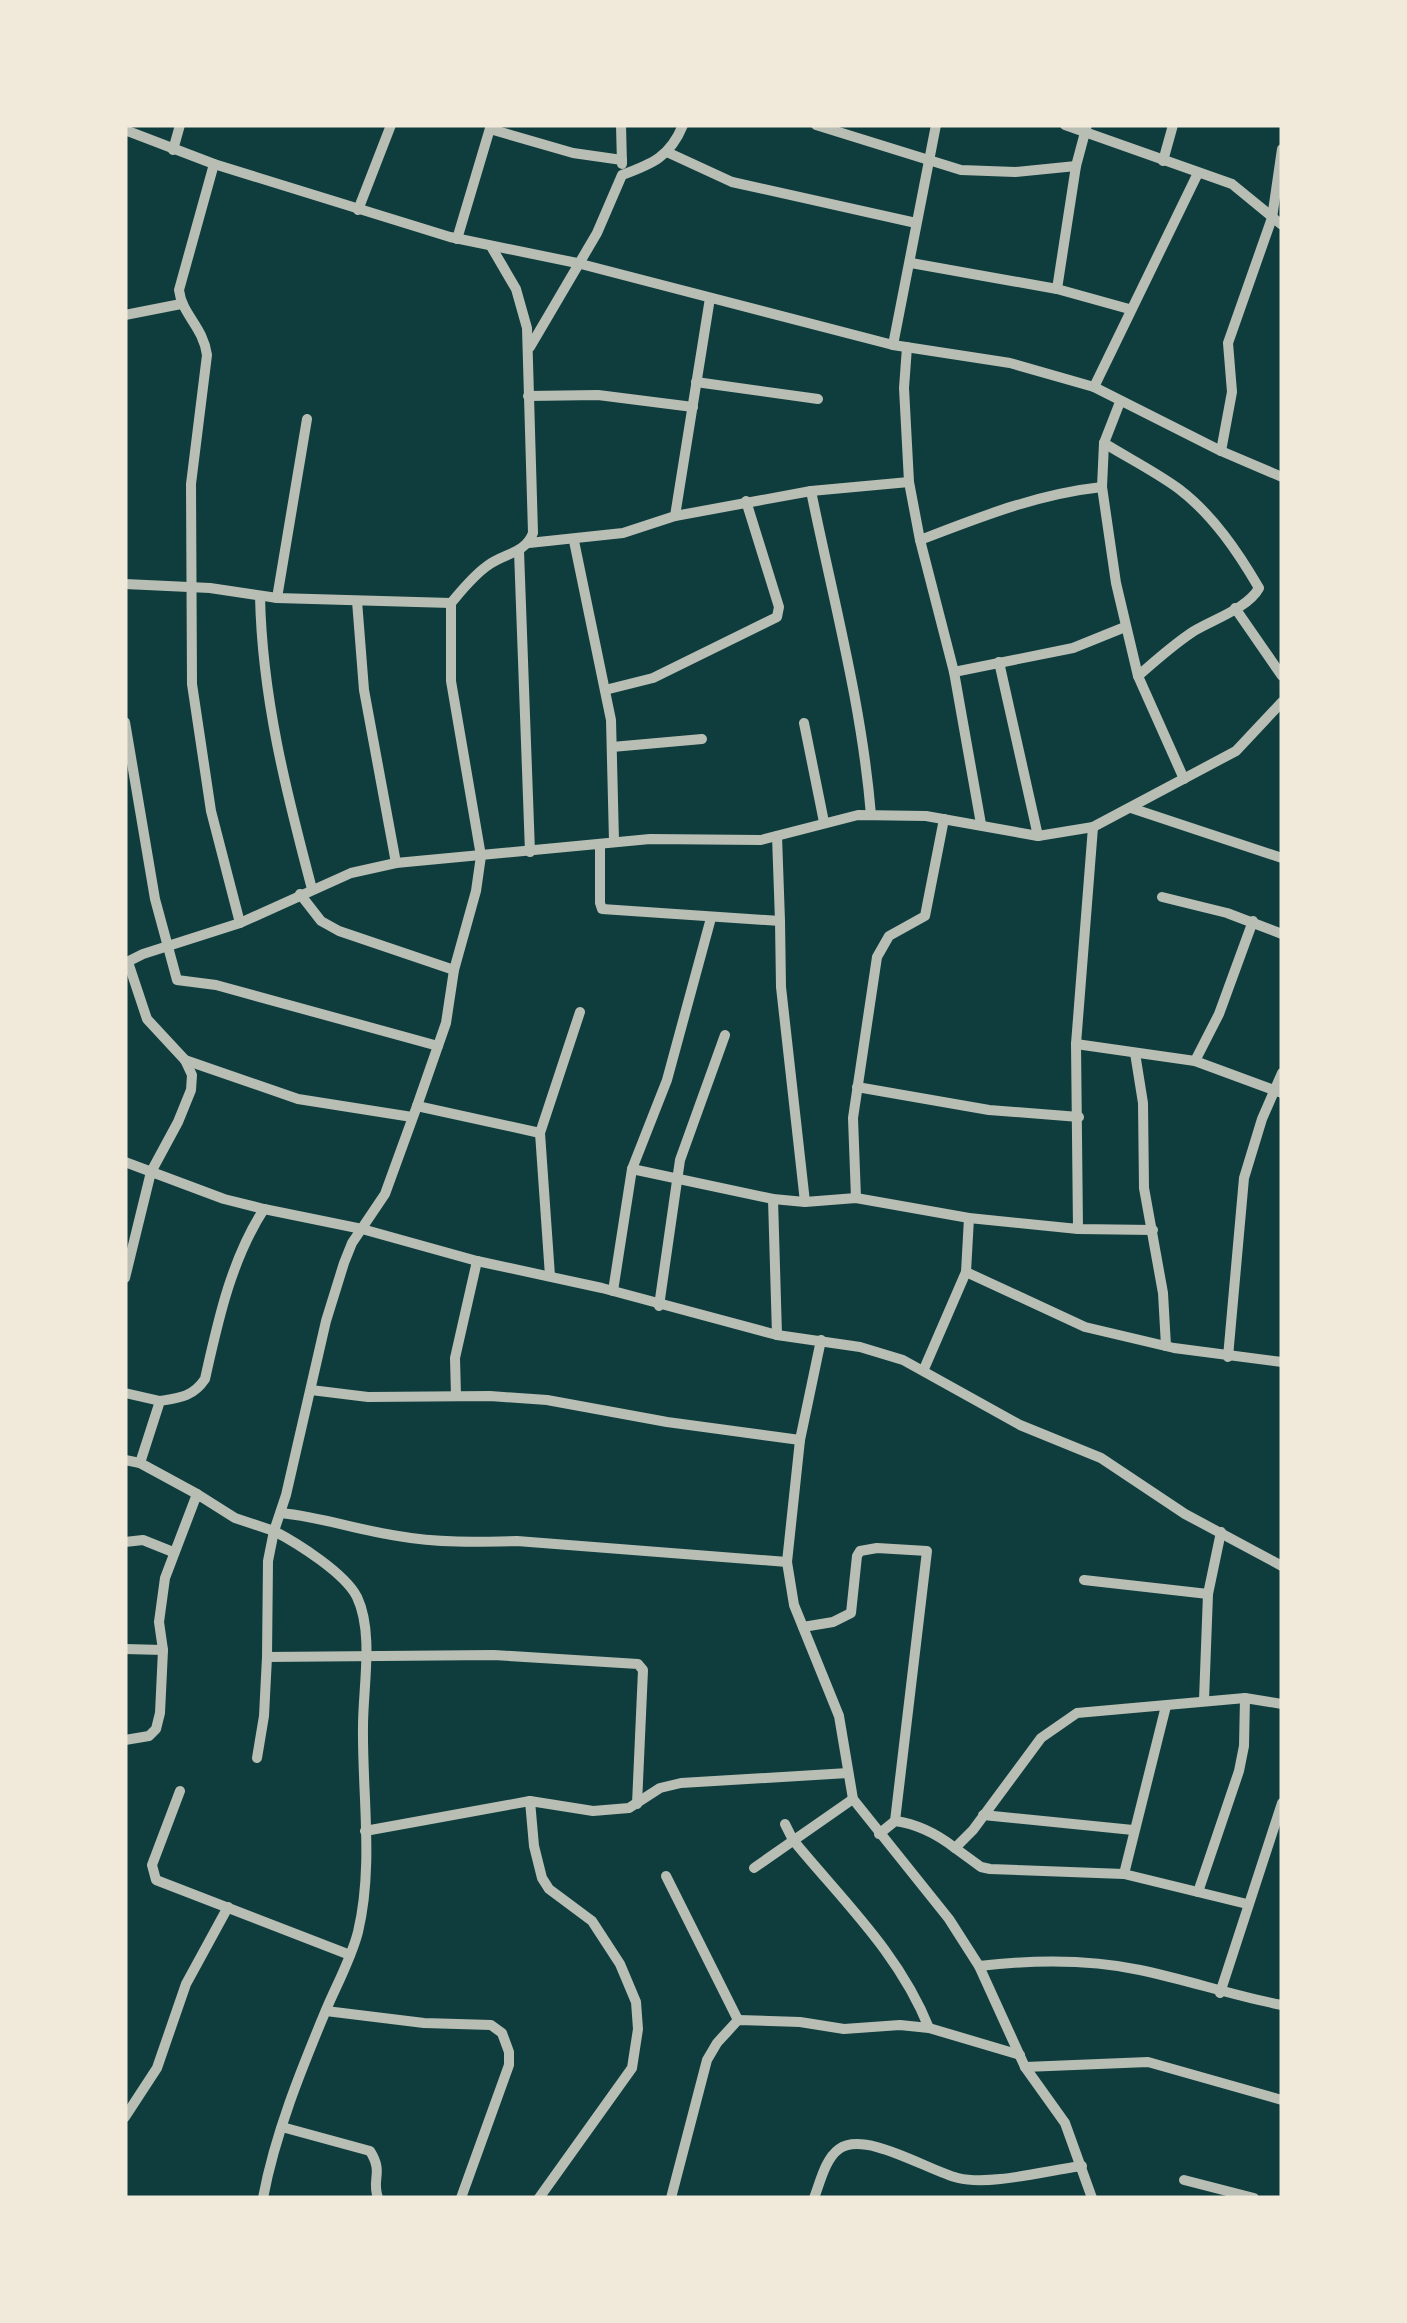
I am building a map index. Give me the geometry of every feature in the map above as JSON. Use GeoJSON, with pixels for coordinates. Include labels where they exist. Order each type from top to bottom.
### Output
{"type":"FeatureCollection","features":[{"type":"Feature","properties":{"kind":"street"},"geometry":{"type":"LineString","coordinates":[[173,150],[180,125]]}},
{"type":"Feature","properties":{"kind":"street"},"geometry":{"type":"LineString","coordinates":[[358,210],[391,125]]}},
{"type":"Feature","properties":{"kind":"street"},"geometry":{"type":"LineString","coordinates":[[529,349],[604,219],[622,175],[621,125]]}},
{"type":"Feature","properties":{"kind":"street"},"geometry":{"type":"LineString","coordinates":[[622,175],[657,162],[669,152],[682,125]]}},
{"type":"Feature","properties":{"kind":"street"},"geometry":{"type":"LineString","coordinates":[[816,125],[961,170],[990,172],[1076,166]]}},
{"type":"Feature","properties":{"kind":"street"},"geometry":{"type":"LineString","coordinates":[[893,345],[936,125]]}},
{"type":"Feature","properties":{"kind":"street"},"geometry":{"type":"LineString","coordinates":[[1066,125],[1086,129],[1246,192],[1277,222]]}},
{"type":"Feature","properties":{"kind":"street"},"geometry":{"type":"LineString","coordinates":[[1163,161],[1173,125]]}},
{"type":"Feature","properties":{"kind":"street"},"geometry":{"type":"LineString","coordinates":[[457,239],[490,127],[573,153],[622,160]]}},
{"type":"Feature","properties":{"kind":"street"},"geometry":{"type":"LineString","coordinates":[[1057,289],[1076,166],[1086,129]]}},
{"type":"Feature","properties":{"kind":"street"},"geometry":{"type":"LineString","coordinates":[[125,130],[214,164],[457,239],[578,263],[893,345],[1010,363],[1094,387],[1221,452],[1282,477]]}},
{"type":"Feature","properties":{"kind":"street"},"geometry":{"type":"LineString","coordinates":[[1221,452],[1232,392],[1228,343],[1277,222],[1282,150]]}},
{"type":"Feature","properties":{"kind":"street"},"geometry":{"type":"LineString","coordinates":[[669,152],[732,182],[916,223]]}},
{"type":"Feature","properties":{"kind":"street"},"geometry":{"type":"LineString","coordinates":[[214,164],[180,278],[181,304],[204,337],[207,355],[191,484],[194,714],[211,811],[240,923]]}},
{"type":"Feature","properties":{"kind":"street"},"geometry":{"type":"LineString","coordinates":[[1094,387],[1198,173]]}},
{"type":"Feature","properties":{"kind":"street"},"geometry":{"type":"LineString","coordinates":[[492,248],[523,306],[529,349],[534,522],[530,543]]}},
{"type":"Feature","properties":{"kind":"street"},"geometry":{"type":"LineString","coordinates":[[910,263],[1057,289],[1129,309]]}},
{"type":"Feature","properties":{"kind":"street"},"geometry":{"type":"LineString","coordinates":[[675,516],[710,298]]}},
{"type":"Feature","properties":{"kind":"street"},"geometry":{"type":"LineString","coordinates":[[125,315],[181,304]]}},
{"type":"Feature","properties":{"kind":"street"},"geometry":{"type":"LineString","coordinates":[[907,347],[904,388],[910,482],[920,540],[954,672],[981,824]]}},
{"type":"Feature","properties":{"kind":"street"},"geometry":{"type":"LineString","coordinates":[[696,382],[818,399]]}},
{"type":"Feature","properties":{"kind":"street"},"geometry":{"type":"LineString","coordinates":[[528,396],[598,395],[692,407]]}},
{"type":"Feature","properties":{"kind":"street"},"geometry":{"type":"LineString","coordinates":[[1120,402],[1104,443],[1102,487],[1138,676],[1184,779]]}},
{"type":"Feature","properties":{"kind":"street"},"geometry":{"type":"LineString","coordinates":[[277,598],[307,419]]}},
{"type":"Feature","properties":{"kind":"street"},"geometry":{"type":"LineString","coordinates":[[1104,443],[1182,492],[1222,532],[1259,588],[1256,594],[1192,633],[1138,676]]}},
{"type":"Feature","properties":{"kind":"street"},"geometry":{"type":"LineString","coordinates":[[257,1758],[264,1716],[268,1561],[274,1531],[344,1262],[385,1194],[438,1046],[476,892],[481,856],[451,681],[451,603],[490,563],[530,543],[623,533],[675,516],[746,501],[910,482]]}},
{"type":"Feature","properties":{"kind":"street"},"geometry":{"type":"LineString","coordinates":[[920,540],[1010,506],[1066,491],[1102,487]]}},
{"type":"Feature","properties":{"kind":"street"},"geometry":{"type":"LineString","coordinates":[[811,492],[866,752],[871,815]]}},
{"type":"Feature","properties":{"kind":"street"},"geometry":{"type":"LineString","coordinates":[[604,690],[653,678],[777,618],[778,607],[746,501]]}},
{"type":"Feature","properties":{"kind":"street"},"geometry":{"type":"LineString","coordinates":[[574,541],[612,747],[614,842]]}},
{"type":"Feature","properties":{"kind":"street"},"geometry":{"type":"LineString","coordinates":[[518,551],[530,852]]}},
{"type":"Feature","properties":{"kind":"street"},"geometry":{"type":"LineString","coordinates":[[125,584],[277,598],[451,603]]}},
{"type":"Feature","properties":{"kind":"street"},"geometry":{"type":"LineString","coordinates":[[260,596],[261,645],[273,735],[312,889]]}},
{"type":"Feature","properties":{"kind":"street"},"geometry":{"type":"LineString","coordinates":[[357,601],[364,690],[396,863]]}},
{"type":"Feature","properties":{"kind":"street"},"geometry":{"type":"LineString","coordinates":[[1235,608],[1282,676]]}},
{"type":"Feature","properties":{"kind":"street"},"geometry":{"type":"LineString","coordinates":[[954,672],[1073,648],[1126,627]]}},
{"type":"Feature","properties":{"kind":"street"},"geometry":{"type":"LineString","coordinates":[[999,662],[1038,836]]}},
{"type":"Feature","properties":{"kind":"street"},"geometry":{"type":"LineString","coordinates":[[125,1278],[151,1172],[191,1090],[192,1075],[185,1060],[147,1018],[126,962],[240,923],[350,873],[396,863],[614,842],[737,842],[871,815],[944,818],[1038,836],[1093,827],[1236,751],[1282,702]]}},
{"type":"Feature","properties":{"kind":"street"},"geometry":{"type":"LineString","coordinates":[[125,722],[155,899],[175,976],[181,982],[216,985],[438,1046]]}},
{"type":"Feature","properties":{"kind":"street"},"geometry":{"type":"LineString","coordinates":[[804,723],[824,822]]}},
{"type":"Feature","properties":{"kind":"street"},"geometry":{"type":"LineString","coordinates":[[612,747],[702,738]]}},
{"type":"Feature","properties":{"kind":"street"},"geometry":{"type":"LineString","coordinates":[[1131,808],[1282,858]]}},
{"type":"Feature","properties":{"kind":"street"},"geometry":{"type":"LineString","coordinates":[[856,1198],[852,1118],[877,957],[889,936],[925,916],[944,818]]}},
{"type":"Feature","properties":{"kind":"street"},"geometry":{"type":"LineString","coordinates":[[1078,1229],[1076,1044],[1093,827]]}},
{"type":"Feature","properties":{"kind":"street"},"geometry":{"type":"LineString","coordinates":[[777,836],[781,987],[805,1202]]}},
{"type":"Feature","properties":{"kind":"street"},"geometry":{"type":"LineString","coordinates":[[600,844],[602,909],[780,920]]}},
{"type":"Feature","properties":{"kind":"street"},"geometry":{"type":"LineString","coordinates":[[300,894],[321,921],[339,931],[454,970]]}},
{"type":"Feature","properties":{"kind":"street"},"geometry":{"type":"LineString","coordinates":[[1162,897],[1282,934]]}},
{"type":"Feature","properties":{"kind":"street"},"geometry":{"type":"LineString","coordinates":[[614,1291],[632,1169],[667,1080],[711,918]]}},
{"type":"Feature","properties":{"kind":"street"},"geometry":{"type":"LineString","coordinates":[[1194,1061],[1219,1014],[1253,922]]}},
{"type":"Feature","properties":{"kind":"street"},"geometry":{"type":"LineString","coordinates":[[550,1276],[540,1133],[580,1012]]}},
{"type":"Feature","properties":{"kind":"street"},"geometry":{"type":"LineString","coordinates":[[659,1306],[672,1234],[676,1180],[725,1035]]}},
{"type":"Feature","properties":{"kind":"street"},"geometry":{"type":"LineString","coordinates":[[1076,1044],[1194,1061],[1278,1092]]}},
{"type":"Feature","properties":{"kind":"street"},"geometry":{"type":"LineString","coordinates":[[1135,1053],[1143,1102],[1144,1188],[1163,1293],[1166,1346]]}},
{"type":"Feature","properties":{"kind":"street"},"geometry":{"type":"LineString","coordinates":[[185,1060],[298,1099],[414,1112],[540,1133]]}},
{"type":"Feature","properties":{"kind":"street"},"geometry":{"type":"LineString","coordinates":[[1228,1357],[1244,1178],[1282,1073]]}},
{"type":"Feature","properties":{"kind":"street"},"geometry":{"type":"LineString","coordinates":[[857,1086],[989,1110],[1079,1117]]}},
{"type":"Feature","properties":{"kind":"street"},"geometry":{"type":"LineString","coordinates":[[125,1162],[224,1199],[362,1229],[477,1262],[614,1291],[659,1306],[777,1334],[860,1348],[924,1369],[1020,1424],[1102,1458],[1185,1514],[1282,1566]]}},
{"type":"Feature","properties":{"kind":"street"},"geometry":{"type":"LineString","coordinates":[[632,1169],[805,1202],[856,1198],[969,1218],[1078,1229],[1154,1230]]}},
{"type":"Feature","properties":{"kind":"street"},"geometry":{"type":"LineString","coordinates":[[773,1198],[777,1334]]}},
{"type":"Feature","properties":{"kind":"street"},"geometry":{"type":"LineString","coordinates":[[125,1394],[160,1401],[185,1397],[198,1390],[205,1380],[246,1236],[264,1209]]}},
{"type":"Feature","properties":{"kind":"street"},"geometry":{"type":"LineString","coordinates":[[924,1369],[966,1272],[969,1218]]}},
{"type":"Feature","properties":{"kind":"street"},"geometry":{"type":"LineString","coordinates":[[456,1396],[455,1358],[477,1262]]}},
{"type":"Feature","properties":{"kind":"street"},"geometry":{"type":"LineString","coordinates":[[966,1272],[1085,1327],[1166,1346],[1282,1362]]}},
{"type":"Feature","properties":{"kind":"street"},"geometry":{"type":"LineString","coordinates":[[821,1340],[800,1440],[787,1562],[794,1604],[839,1716],[853,1799],[949,1919],[978,1966],[1023,2061],[1065,2124],[1092,2198]]}},
{"type":"Feature","properties":{"kind":"street"},"geometry":{"type":"LineString","coordinates":[[311,1390],[368,1397],[547,1400],[800,1440]]}},
{"type":"Feature","properties":{"kind":"street"},"geometry":{"type":"LineString","coordinates":[[140,1463],[160,1401]]}},
{"type":"Feature","properties":{"kind":"street"},"geometry":{"type":"LineString","coordinates":[[125,1460],[140,1463],[234,1518],[274,1531],[310,1553],[354,1592],[361,1607],[367,1655],[363,1726],[365,1888],[350,1955],[282,2127],[263,2198]]}},
{"type":"Feature","properties":{"kind":"street"},"geometry":{"type":"LineString","coordinates":[[125,1740],[149,1736],[156,1729],[162,1650],[159,1622],[165,1578],[196,1494]]}},
{"type":"Feature","properties":{"kind":"street"},"geometry":{"type":"LineString","coordinates":[[280,1514],[320,1517],[403,1538],[517,1541],[787,1562]]}},
{"type":"Feature","properties":{"kind":"street"},"geometry":{"type":"LineString","coordinates":[[1204,1700],[1208,1594],[1221,1532]]}},
{"type":"Feature","properties":{"kind":"street"},"geometry":{"type":"LineString","coordinates":[[125,1542],[143,1540],[173,1552]]}},
{"type":"Feature","properties":{"kind":"street"},"geometry":{"type":"LineString","coordinates":[[804,1626],[834,1622],[851,1613],[860,1551],[928,1551],[895,1821],[879,1834]]}},
{"type":"Feature","properties":{"kind":"street"},"geometry":{"type":"LineString","coordinates":[[1084,1580],[1208,1594]]}},
{"type":"Feature","properties":{"kind":"street"},"geometry":{"type":"LineString","coordinates":[[125,1649],[162,1650]]}},
{"type":"Feature","properties":{"kind":"street"},"geometry":{"type":"LineString","coordinates":[[267,1657],[494,1655],[638,1664],[643,1670],[637,1804]]}},
{"type":"Feature","properties":{"kind":"street"},"geometry":{"type":"LineString","coordinates":[[1198,1892],[1239,1770],[1245,1698]]}},
{"type":"Feature","properties":{"kind":"street"},"geometry":{"type":"LineString","coordinates":[[955,1848],[1041,1738],[1077,1713],[1245,1698],[1282,1704]]}},
{"type":"Feature","properties":{"kind":"street"},"geometry":{"type":"LineString","coordinates":[[1124,1874],[1166,1706]]}},
{"type":"Feature","properties":{"kind":"street"},"geometry":{"type":"LineString","coordinates":[[365,1831],[530,1801],[593,1811],[630,1808],[660,1788],[681,1783],[848,1773]]}},
{"type":"Feature","properties":{"kind":"street"},"geometry":{"type":"LineString","coordinates":[[180,1791],[152,1865],[156,1880],[350,1955]]}},
{"type":"Feature","properties":{"kind":"street"},"geometry":{"type":"LineString","coordinates":[[754,1868],[853,1799]]}},
{"type":"Feature","properties":{"kind":"street"},"geometry":{"type":"LineString","coordinates":[[530,1801],[542,1878],[549,1890],[592,1921],[620,1964],[636,2002],[638,2029],[632,2068],[539,2198]]}},
{"type":"Feature","properties":{"kind":"street"},"geometry":{"type":"LineString","coordinates":[[1220,1993],[1282,1802]]}},
{"type":"Feature","properties":{"kind":"street"},"geometry":{"type":"LineString","coordinates":[[983,1815],[1133,1830]]}},
{"type":"Feature","properties":{"kind":"street"},"geometry":{"type":"LineString","coordinates":[[895,1821],[912,1824],[981,1868],[1124,1874],[1247,1904]]}},
{"type":"Feature","properties":{"kind":"street"},"geometry":{"type":"LineString","coordinates":[[785,1824],[793,1840],[876,1934],[907,1980],[928,2028]]}},
{"type":"Feature","properties":{"kind":"street"},"geometry":{"type":"LineString","coordinates":[[666,1876],[738,2020]]}},
{"type":"Feature","properties":{"kind":"street"},"geometry":{"type":"LineString","coordinates":[[125,2117],[157,2068],[186,1984],[228,1906]]}},
{"type":"Feature","properties":{"kind":"street"},"geometry":{"type":"LineString","coordinates":[[978,1966],[1020,1961],[1138,1970],[1282,2006]]}},
{"type":"Feature","properties":{"kind":"street"},"geometry":{"type":"LineString","coordinates":[[326,2011],[424,2024],[491,2025],[502,2032],[509,2065],[462,2198]]}},
{"type":"Feature","properties":{"kind":"street"},"geometry":{"type":"LineString","coordinates":[[671,2198],[708,2060],[738,2020],[800,2022],[844,2030],[900,2025],[928,2028],[1023,2061],[1148,2062],[1282,2100]]}},
{"type":"Feature","properties":{"kind":"street"},"geometry":{"type":"LineString","coordinates":[[282,2127],[370,2151],[379,2170],[378,2198]]}},
{"type":"Feature","properties":{"kind":"street"},"geometry":{"type":"LineString","coordinates":[[814,2198],[830,2159],[840,2148],[852,2144],[882,2149],[958,2178],[1082,2166]]}},
{"type":"Feature","properties":{"kind":"street"},"geometry":{"type":"LineString","coordinates":[[1184,2180],[1254,2198]]}}]}
